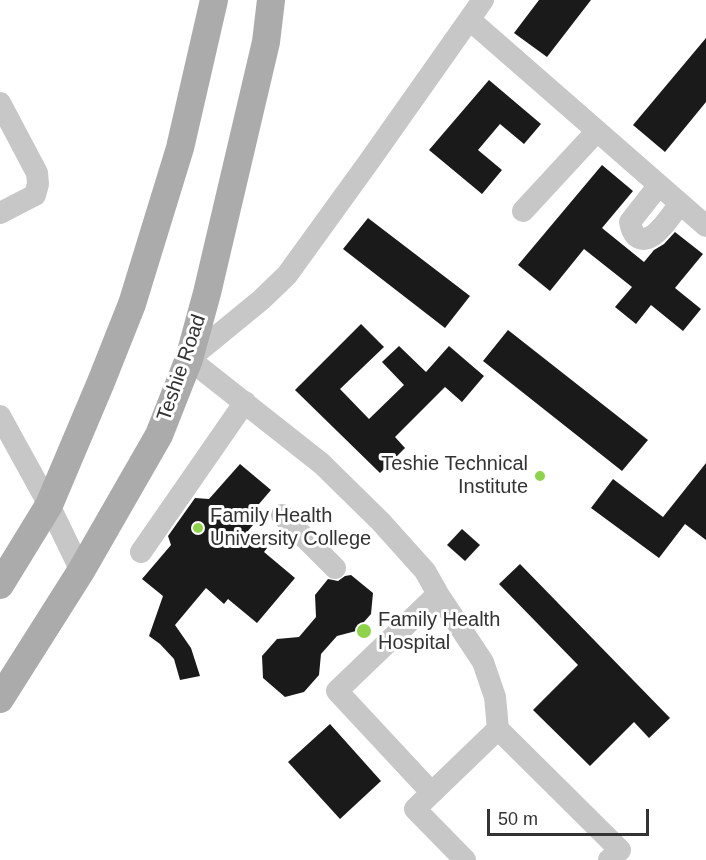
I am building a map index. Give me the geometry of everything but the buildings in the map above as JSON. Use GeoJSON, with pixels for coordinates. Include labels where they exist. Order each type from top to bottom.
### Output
{"type":"FeatureCollection","features":[{"type":"Feature","properties":{"kind":"main road"},"geometry":{"type":"LineString","coordinates":[[0,585],[49,505],[132,304],[180,148],[214,0]]}},
{"type":"Feature","properties":{"kind":"main road","name":"Teshie Road"},"geometry":{"type":"LineString","coordinates":[[0,699],[81,571],[159,435],[189,360],[266,42],[271,0]]}},
{"type":"Feature","properties":{"kind":"lane"},"geometry":{"type":"LineString","coordinates":[[483,0],[287,274],[261,300],[189,360],[322,464],[381,522],[425,571],[483,662],[495,697],[498,729],[620,850],[609,860]]}},
{"type":"Feature","properties":{"kind":"lane"},"geometry":{"type":"LineString","coordinates":[[470,20],[706,226]]}},
{"type":"Feature","properties":{"kind":"lane"},"geometry":{"type":"LineString","coordinates":[[0,104],[37,173],[38,184],[35,195],[0,213]]}},
{"type":"Feature","properties":{"kind":"lane"},"geometry":{"type":"LineString","coordinates":[[523,211],[597,130]]}},
{"type":"Feature","properties":{"kind":"lane"},"geometry":{"type":"LineString","coordinates":[[659,185],[630,222],[634,234],[647,239],[655,235],[680,204]]}},
{"type":"Feature","properties":{"kind":"lane"},"geometry":{"type":"LineString","coordinates":[[141,552],[245,402]]}},
{"type":"Feature","properties":{"kind":"lane"},"geometry":{"type":"LineString","coordinates":[[0,416],[49,505],[81,571]]}},
{"type":"Feature","properties":{"kind":"lane"},"geometry":{"type":"LineString","coordinates":[[282,515],[335,568]]}},
{"type":"Feature","properties":{"kind":"lane"},"geometry":{"type":"LineString","coordinates":[[432,793],[337,691],[438,594]]}},
{"type":"Feature","properties":{"kind":"lane"},"geometry":{"type":"LineString","coordinates":[[465,860],[415,809],[498,729]]}},
{"type":"Feature","properties":{"kind":"place","name":"Teshie Technical Institute"},"geometry":{"type":"Point","coordinates":[540,476]}},
{"type":"Feature","properties":{"kind":"place","name":"Family Health University College"},"geometry":{"type":"Point","coordinates":[198,528]}},
{"type":"Feature","properties":{"kind":"place","name":"Family Health Hospital"},"geometry":{"type":"Point","coordinates":[364,631]}}]}
